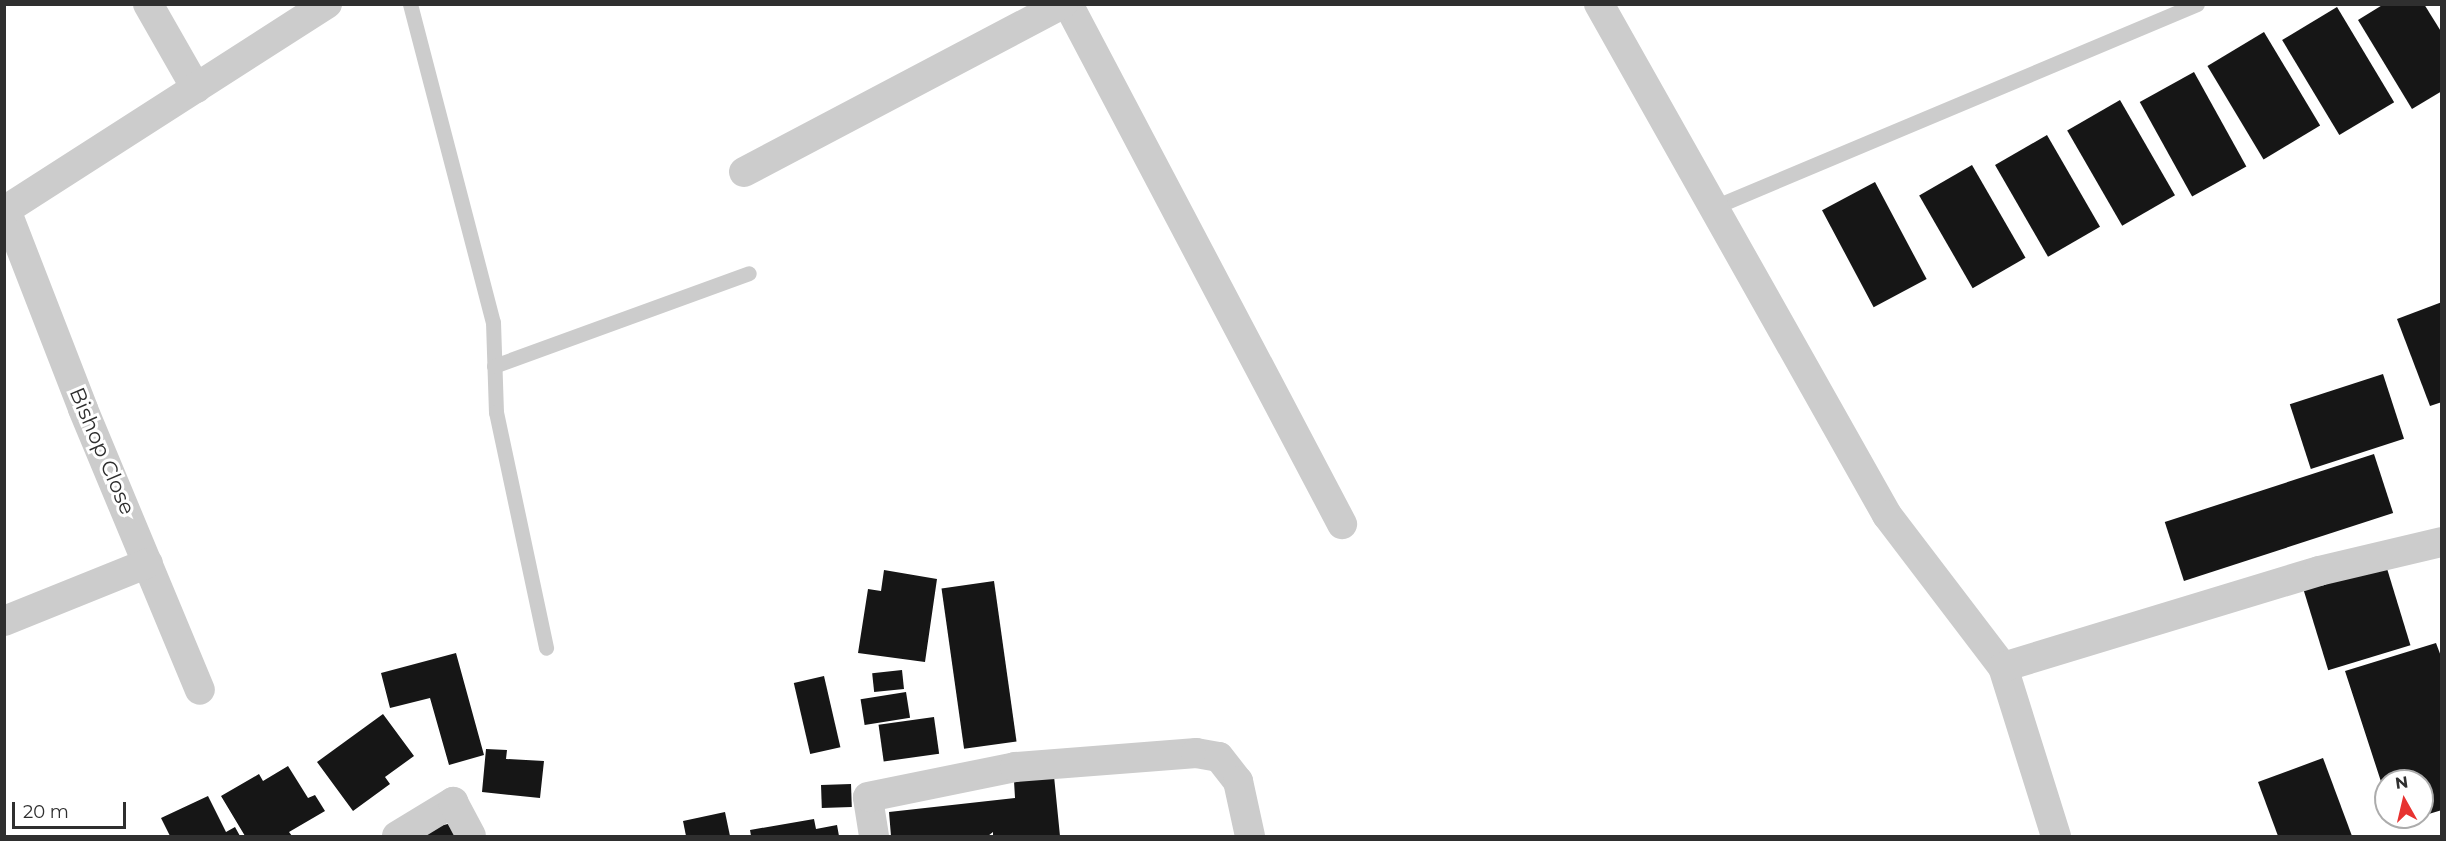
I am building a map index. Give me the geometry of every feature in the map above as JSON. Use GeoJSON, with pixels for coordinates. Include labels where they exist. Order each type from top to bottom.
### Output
{"type":"FeatureCollection","features":[{"type":"Feature","properties":{"kind":"street"},"geometry":{"type":"LineString","coordinates":[[148,4],[196,88]]}},
{"type":"Feature","properties":{"kind":"street"},"geometry":{"type":"LineString","coordinates":[[5,210],[327,4]]}},
{"type":"Feature","properties":{"kind":"street"},"geometry":{"type":"LineString","coordinates":[[744,172],[1062,4]]}},
{"type":"Feature","properties":{"kind":"street"},"geometry":{"type":"LineString","coordinates":[[1068,4],[1342,524]]}},
{"type":"Feature","properties":{"kind":"street"},"geometry":{"type":"LineString","coordinates":[[1599,4],[1887,515],[2003,667],[2056,837]]}},
{"type":"Feature","properties":{"kind":"street","name":"Bishop Close"},"geometry":{"type":"LineString","coordinates":[[5,210],[83,409],[200,690]]}},
{"type":"Feature","properties":{"kind":"street"},"geometry":{"type":"LineString","coordinates":[[2003,667],[2319,570],[2442,542]]}},
{"type":"Feature","properties":{"kind":"street"},"geometry":{"type":"LineString","coordinates":[[4,621],[148,563]]}},
{"type":"Feature","properties":{"kind":"street"},"geometry":{"type":"LineString","coordinates":[[874,837],[868,797],[1015,767],[1196,753],[1219,757],[1238,781],[1250,837]]}},
{"type":"Feature","properties":{"kind":"street"},"geometry":{"type":"LineString","coordinates":[[397,837],[453,802],[471,837]]}},
{"type":"Feature","properties":{"kind":"lane"},"geometry":{"type":"LineString","coordinates":[[410,4],[493,322],[496,412],[546,648]]}},
{"type":"Feature","properties":{"kind":"lane"},"geometry":{"type":"LineString","coordinates":[[1712,208],[2197,4]]}},
{"type":"Feature","properties":{"kind":"lane"},"geometry":{"type":"LineString","coordinates":[[494,366],[749,273]]}},
{"type":"Feature","properties":{"kind":"building"},"geometry":{"type":"Polygon","coordinates":[[[2384,4],[2424,4],[2442,33],[2442,91],[2412,109],[2358,20],[2384,4]]]}},
{"type":"Feature","properties":{"kind":"building"},"geometry":{"type":"Polygon","coordinates":[[[2337,7],[2394,102],[2339,135],[2282,40],[2337,7]]]}},
{"type":"Feature","properties":{"kind":"building"},"geometry":{"type":"Polygon","coordinates":[[[2264,32],[2320,125],[2264,159],[2207,66],[2264,32]]]}},
{"type":"Feature","properties":{"kind":"building"},"geometry":{"type":"Polygon","coordinates":[[[2194,72],[2246,166],[2192,197],[2140,102],[2194,72]]]}},
{"type":"Feature","properties":{"kind":"building"},"geometry":{"type":"Polygon","coordinates":[[[2120,100],[2175,195],[2122,226],[2067,130],[2120,100]]]}},
{"type":"Feature","properties":{"kind":"building"},"geometry":{"type":"Polygon","coordinates":[[[2047,135],[2100,227],[2048,257],[1995,165],[2047,135]]]}},
{"type":"Feature","properties":{"kind":"building"},"geometry":{"type":"Polygon","coordinates":[[[1972,165],[2026,258],[1973,288],[1919,196],[1972,165]]]}},
{"type":"Feature","properties":{"kind":"building"},"geometry":{"type":"Polygon","coordinates":[[[1875,182],[1927,279],[1874,307],[1822,210],[1875,182]]]}},
{"type":"Feature","properties":{"kind":"building"},"geometry":{"type":"Polygon","coordinates":[[[2442,302],[2442,402],[2430,406],[2397,319],[2442,302]]]}},
{"type":"Feature","properties":{"kind":"building"},"geometry":{"type":"Polygon","coordinates":[[[2383,374],[2404,439],[2311,469],[2290,404],[2383,374]]]}},
{"type":"Feature","properties":{"kind":"building"},"geometry":{"type":"Polygon","coordinates":[[[2374,454],[2393,513],[2184,581],[2165,522],[2374,454]]]}},
{"type":"Feature","properties":{"kind":"building"},"geometry":{"type":"Polygon","coordinates":[[[2385,562],[2410,645],[2328,670],[2303,587],[2385,562]]]}},
{"type":"Feature","properties":{"kind":"building"},"geometry":{"type":"Polygon","coordinates":[[[884,570],[937,579],[925,662],[858,653],[868,589],[881,591],[884,570]]]}},
{"type":"Feature","properties":{"kind":"building"},"geometry":{"type":"Polygon","coordinates":[[[994,581],[1017,741],[964,749],[942,588],[994,581]]]}},
{"type":"Feature","properties":{"kind":"building"},"geometry":{"type":"Polygon","coordinates":[[[2436,643],[2442,659],[2442,810],[2434,812],[2434,769],[2377,769],[2345,671],[2436,643]]]}},
{"type":"Feature","properties":{"kind":"building"},"geometry":{"type":"Polygon","coordinates":[[[456,653],[484,755],[449,765],[430,698],[390,708],[381,673],[456,653]]]}},
{"type":"Feature","properties":{"kind":"building"},"geometry":{"type":"Polygon","coordinates":[[[902,670],[904,689],[874,692],[872,673],[902,670]]]}},
{"type":"Feature","properties":{"kind":"building"},"geometry":{"type":"Polygon","coordinates":[[[824,676],[840,747],[810,754],[794,683],[824,676]]]}},
{"type":"Feature","properties":{"kind":"building"},"geometry":{"type":"Polygon","coordinates":[[[906,692],[910,718],[865,725],[861,699],[906,692]]]}},
{"type":"Feature","properties":{"kind":"building"},"geometry":{"type":"Polygon","coordinates":[[[383,714],[414,756],[385,777],[390,784],[353,811],[317,762],[383,714]]]}},
{"type":"Feature","properties":{"kind":"building"},"geometry":{"type":"Polygon","coordinates":[[[934,717],[939,754],[884,761],[879,725],[934,717]]]}},
{"type":"Feature","properties":{"kind":"building"},"geometry":{"type":"Polygon","coordinates":[[[486,749],[507,750],[506,759],[544,761],[540,798],[482,792],[486,749]]]}},
{"type":"Feature","properties":{"kind":"building"},"geometry":{"type":"Polygon","coordinates":[[[2323,758],[2352,836],[2278,836],[2258,782],[2323,758]]]}},
{"type":"Feature","properties":{"kind":"building"},"geometry":{"type":"Polygon","coordinates":[[[288,766],[308,798],[315,795],[325,811],[289,832],[292,836],[245,836],[221,796],[259,774],[263,781],[288,766]]]}},
{"type":"Feature","properties":{"kind":"building"},"geometry":{"type":"Polygon","coordinates":[[[1054,776],[1060,836],[993,836],[993,832],[988,836],[891,836],[889,812],[1015,798],[1014,781],[1054,776]]]}},
{"type":"Feature","properties":{"kind":"building"},"geometry":{"type":"Polygon","coordinates":[[[851,784],[852,807],[822,808],[821,785],[851,784]]]}},
{"type":"Feature","properties":{"kind":"building"},"geometry":{"type":"Polygon","coordinates":[[[208,796],[226,832],[235,827],[240,836],[170,836],[161,818],[208,796]]]}},
{"type":"Feature","properties":{"kind":"building"},"geometry":{"type":"Polygon","coordinates":[[[725,812],[730,836],[686,836],[683,821],[725,812]]]}},
{"type":"Feature","properties":{"kind":"building"},"geometry":{"type":"Polygon","coordinates":[[[814,819],[816,829],[837,825],[839,836],[751,836],[750,830],[814,819]]]}},
{"type":"Feature","properties":{"kind":"building"},"geometry":{"type":"Polygon","coordinates":[[[452,823],[455,836],[419,836],[418,831],[452,823]]]}}]}
